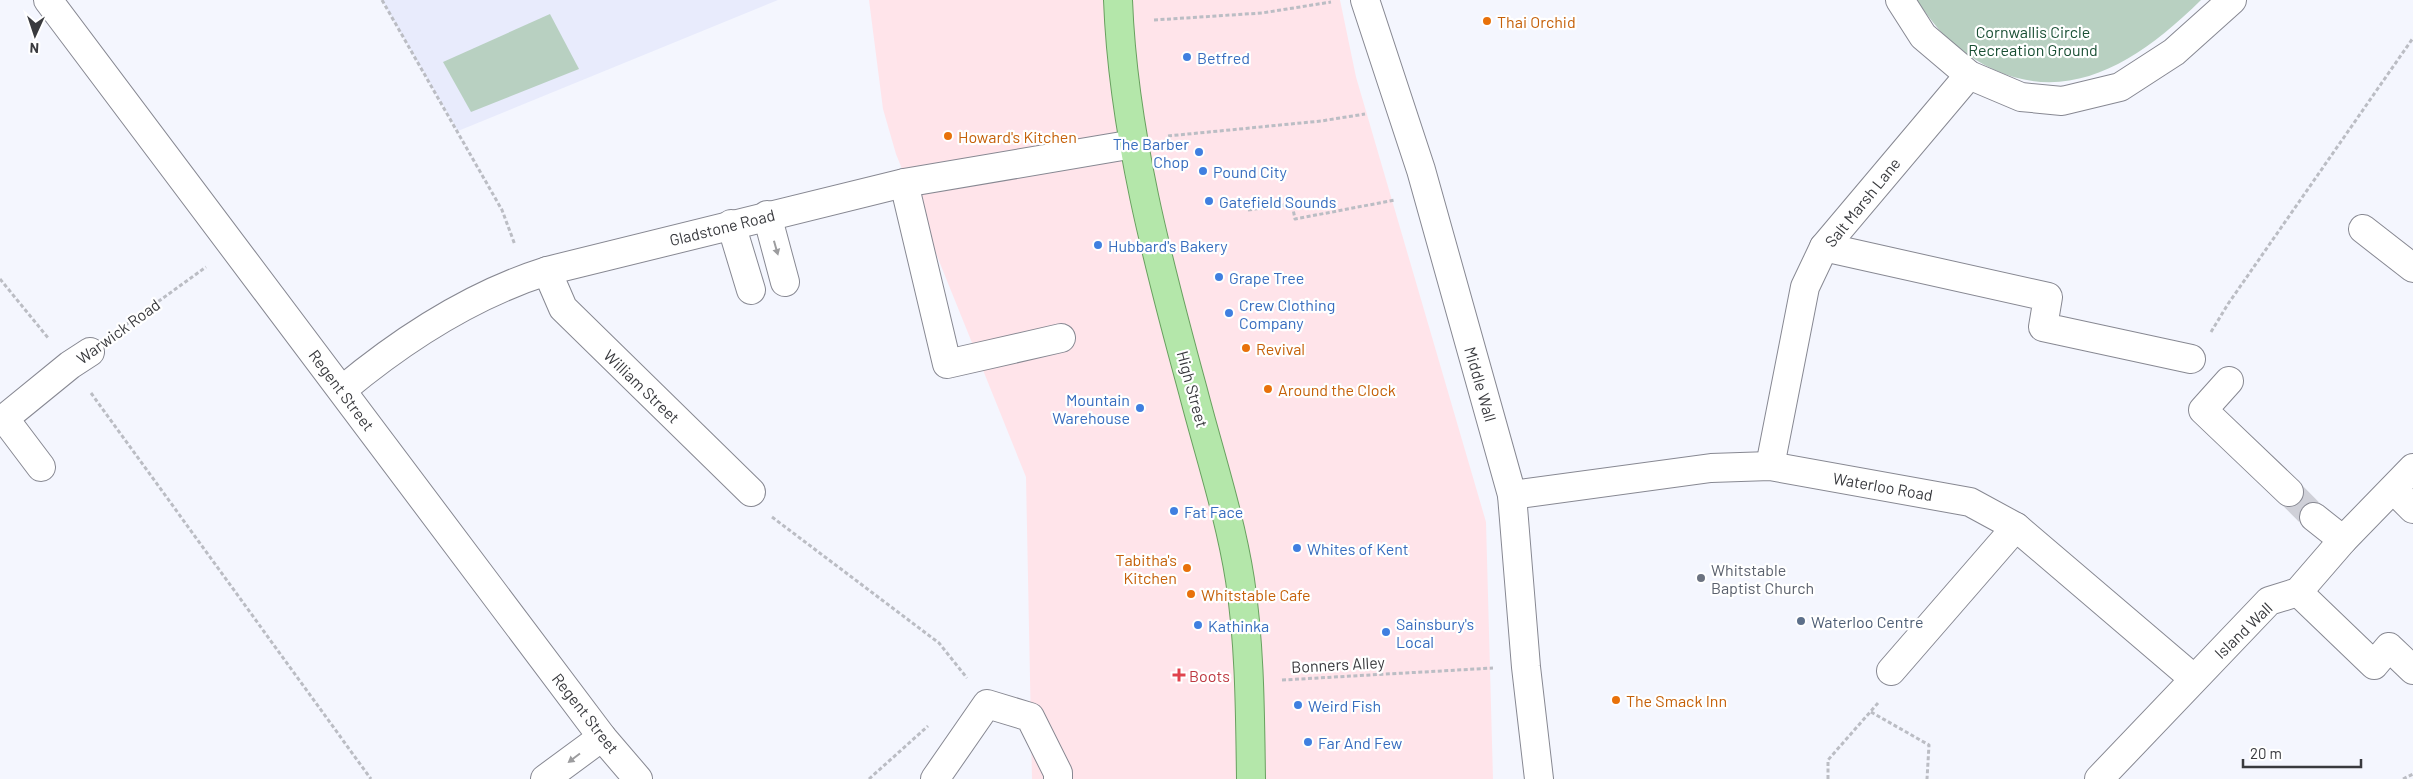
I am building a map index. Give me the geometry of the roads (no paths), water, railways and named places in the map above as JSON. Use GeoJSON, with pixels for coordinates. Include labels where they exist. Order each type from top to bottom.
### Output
{"type":"FeatureCollection","features":[{"type":"Feature","properties":{"kind":"main road","name":"High Street"},"geometry":{"type":"LineString","coordinates":[[1119,11],[1134,142],[1147,209],[1192,388],[1222,497],[1240,580],[1249,667],[1251,779]]}},
{"type":"Feature","properties":{"kind":"street","name":"Regent Street"},"geometry":{"type":"LineString","coordinates":[[48,0],[602,737],[638,779]]}},
{"type":"Feature","properties":{"kind":"street","name":"Middle Wall"},"geometry":{"type":"LineString","coordinates":[[1365,0],[1421,170],[1512,496],[1526,667],[1539,779]]}},
{"type":"Feature","properties":{"kind":"street"},"geometry":{"type":"LineString","coordinates":[[1900,0],[1923,36],[1969,75],[2021,97],[2062,101],[2120,87],[2174,52],[2232,0]]}},
{"type":"Feature","properties":{"kind":"street","name":"Salt Marsh Lane"},"geometry":{"type":"LineString","coordinates":[[1770,466],[1805,287],[1824,246],[1969,75]]}},
{"type":"Feature","properties":{"kind":"street","name":"Gladstone Road"},"geometry":{"type":"LineString","coordinates":[[342,390],[365,371],[450,314],[537,274],[767,215],[904,183],[1134,142]]}},
{"type":"Feature","properties":{"kind":"street"},"geometry":{"type":"LineString","coordinates":[[904,183],[947,364],[1061,338]]}},
{"type":"Feature","properties":{"kind":"street"},"geometry":{"type":"LineString","coordinates":[[767,215],[786,282]]}},
{"type":"Feature","properties":{"kind":"street"},"geometry":{"type":"LineString","coordinates":[[731,224],[751,290]]}},
{"type":"Feature","properties":{"kind":"street"},"geometry":{"type":"LineString","coordinates":[[2363,229],[2413,268]]}},
{"type":"Feature","properties":{"kind":"street"},"geometry":{"type":"LineString","coordinates":[[1824,246],[2048,298],[2043,327],[2191,358]]}},
{"type":"Feature","properties":{"kind":"street","name":"William Street"},"geometry":{"type":"LineString","coordinates":[[537,274],[563,308],[751,492]]}},
{"type":"Feature","properties":{"kind":"street","name":"Warwick Road"},"geometry":{"type":"LineString","coordinates":[[41,467],[2,420],[80,359]]}},
{"type":"Feature","properties":{"kind":"street"},"geometry":{"type":"LineString","coordinates":[[2229,381],[2203,410],[2289,492]]}},
{"type":"Feature","properties":{"kind":"street","name":"Waterloo Road"},"geometry":{"type":"LineString","coordinates":[[1512,496],[1712,468],[1770,466],[1970,502],[2016,527],[2194,678]]}},
{"type":"Feature","properties":{"kind":"street"},"geometry":{"type":"LineString","coordinates":[[2413,468],[2394,490],[2344,540],[2298,592],[2374,665],[2390,647],[2413,670]]}},
{"type":"Feature","properties":{"kind":"street"},"geometry":{"type":"LineString","coordinates":[[2394,490],[2413,509]]}},
{"type":"Feature","properties":{"kind":"street"},"geometry":{"type":"LineString","coordinates":[[2314,517],[2344,540]]}},
{"type":"Feature","properties":{"kind":"street"},"geometry":{"type":"LineString","coordinates":[[1891,671],[2016,527]]}},
{"type":"Feature","properties":{"kind":"street","name":"Island Wall"},"geometry":{"type":"LineString","coordinates":[[2099,779],[2270,601],[2298,592]]}},
{"type":"Feature","properties":{"kind":"street"},"geometry":{"type":"LineString","coordinates":[[934,779],[987,704],[1030,717],[1058,773],[1058,779]]}},
{"type":"Feature","properties":{"kind":"street"},"geometry":{"type":"LineString","coordinates":[[545,779],[602,737]]}},
{"type":"Feature","properties":{"kind":"tunnel"},"geometry":{"type":"LineString","coordinates":[[2289,492],[2314,517]]}},
{"type":"Feature","properties":{"kind":"place","name":"Thai Orchid"},"geometry":{"type":"Point","coordinates":[1487,21]}},
{"type":"Feature","properties":{"kind":"place","name":"Betfred"},"geometry":{"type":"Point","coordinates":[1187,57]}},
{"type":"Feature","properties":{"kind":"place","name":"Howard's Kitchen"},"geometry":{"type":"Point","coordinates":[948,136]}},
{"type":"Feature","properties":{"kind":"place","name":"The Barber Chop"},"geometry":{"type":"Point","coordinates":[1199,152]}},
{"type":"Feature","properties":{"kind":"place","name":"Pound City"},"geometry":{"type":"Point","coordinates":[1203,171]}},
{"type":"Feature","properties":{"kind":"place","name":"Gatefield Sounds"},"geometry":{"type":"Point","coordinates":[1209,201]}},
{"type":"Feature","properties":{"kind":"place","name":"Hubbard's Bakery"},"geometry":{"type":"Point","coordinates":[1098,245]}},
{"type":"Feature","properties":{"kind":"place","name":"Grape Tree"},"geometry":{"type":"Point","coordinates":[1219,277]}},
{"type":"Feature","properties":{"kind":"place","name":"Crew Clothing Company"},"geometry":{"type":"Point","coordinates":[1229,313]}},
{"type":"Feature","properties":{"kind":"place","name":"Revival"},"geometry":{"type":"Point","coordinates":[1246,348]}},
{"type":"Feature","properties":{"kind":"place","name":"Around the Clock"},"geometry":{"type":"Point","coordinates":[1268,389]}},
{"type":"Feature","properties":{"kind":"place","name":"Mountain Warehouse"},"geometry":{"type":"Point","coordinates":[1140,408]}},
{"type":"Feature","properties":{"kind":"place","name":"Fat Face"},"geometry":{"type":"Point","coordinates":[1174,511]}},
{"type":"Feature","properties":{"kind":"place","name":"Whites of Kent"},"geometry":{"type":"Point","coordinates":[1297,548]}},
{"type":"Feature","properties":{"kind":"place","name":"Tabitha's Kitchen"},"geometry":{"type":"Point","coordinates":[1187,568]}},
{"type":"Feature","properties":{"kind":"place","name":"Whitstable Baptist Church"},"geometry":{"type":"Point","coordinates":[1701,578]}},
{"type":"Feature","properties":{"kind":"place","name":"Whitstable Cafe"},"geometry":{"type":"Point","coordinates":[1191,594]}},
{"type":"Feature","properties":{"kind":"place","name":"Waterloo Centre"},"geometry":{"type":"Point","coordinates":[1801,621]}},
{"type":"Feature","properties":{"kind":"place","name":"Kathinka"},"geometry":{"type":"Point","coordinates":[1198,625]}},
{"type":"Feature","properties":{"kind":"place","name":"Sainsbury's Local"},"geometry":{"type":"Point","coordinates":[1386,632]}},
{"type":"Feature","properties":{"kind":"place","name":"Boots"},"geometry":{"type":"Point","coordinates":[1179,675]}},
{"type":"Feature","properties":{"kind":"place","name":"The Smack Inn"},"geometry":{"type":"Point","coordinates":[1616,700]}},
{"type":"Feature","properties":{"kind":"place","name":"Weird Fish"},"geometry":{"type":"Point","coordinates":[1298,705]}},
{"type":"Feature","properties":{"kind":"place","name":"Far And Few"},"geometry":{"type":"Point","coordinates":[1308,742]}},
{"type":"Feature","properties":{"kind":"park label","name":"Cornwallis Circle Recreation Ground"},"geometry":{"type":"Point","coordinates":[2033,40]}}]}
